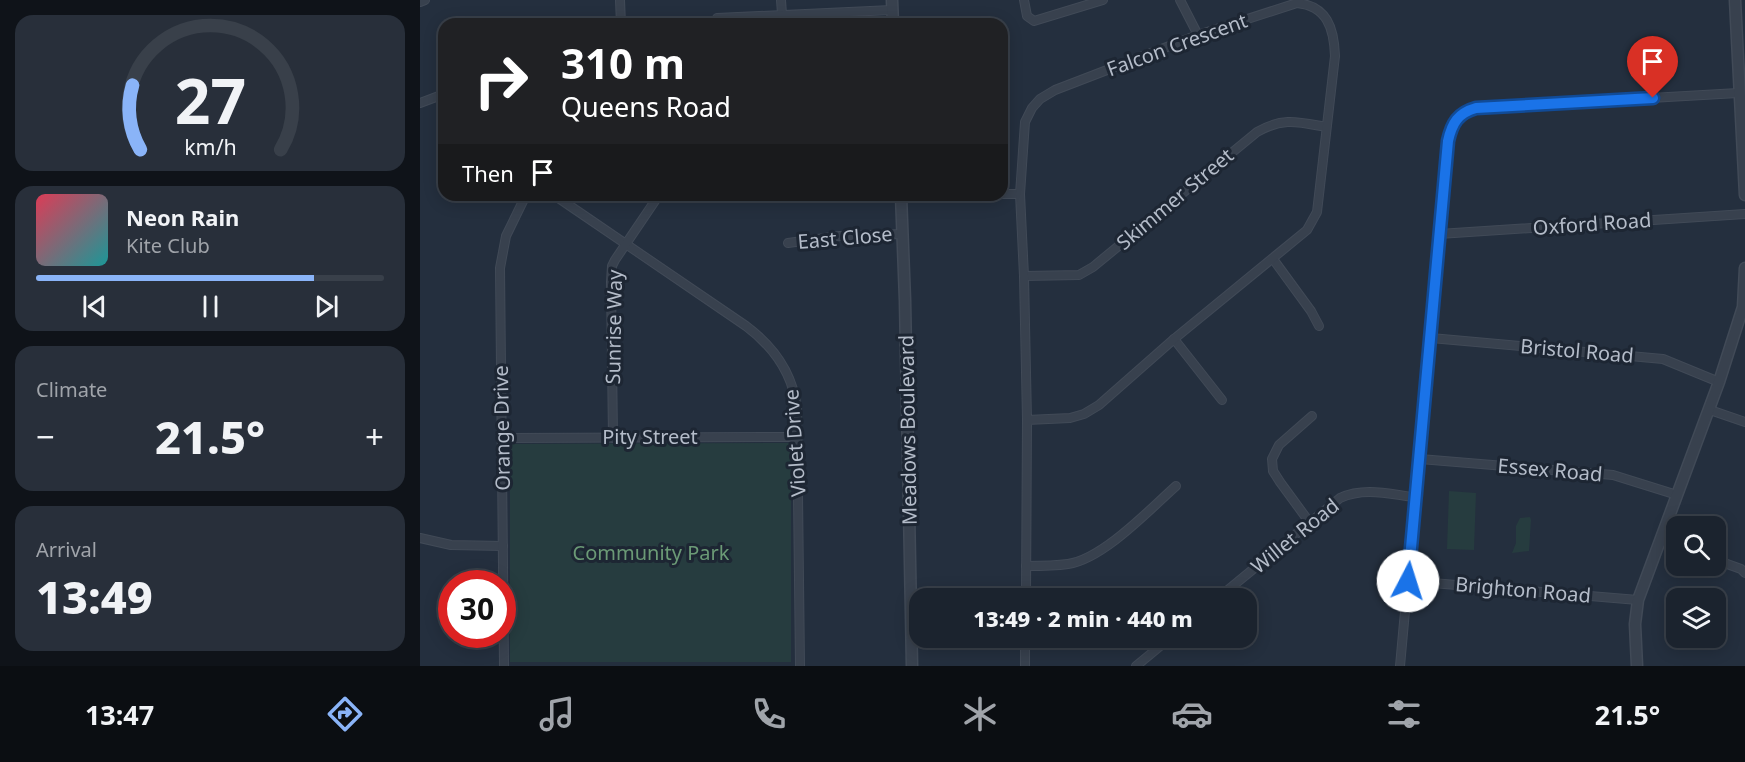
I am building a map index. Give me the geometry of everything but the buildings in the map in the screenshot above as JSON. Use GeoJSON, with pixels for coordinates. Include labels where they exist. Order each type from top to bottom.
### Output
{"type":"FeatureCollection","features":[{"type":"Feature","properties":{"kind":"street"},"geometry":{"type":"LineString","coordinates":[[420,2],[425,0]]}},
{"type":"Feature","properties":{"kind":"street"},"geometry":{"type":"LineString","coordinates":[[620,0],[621,18]]}},
{"type":"Feature","properties":{"kind":"street"},"geometry":{"type":"LineString","coordinates":[[781,0],[782,15]]}},
{"type":"Feature","properties":{"kind":"street"},"geometry":{"type":"LineString","coordinates":[[1024,0],[1027,16],[1034,21],[1103,0]]}},
{"type":"Feature","properties":{"kind":"street"},"geometry":{"type":"LineString","coordinates":[[1180,0],[1198,35]]}},
{"type":"Feature","properties":{"kind":"street"},"geometry":{"type":"LineString","coordinates":[[1735,0],[1745,195]]}},
{"type":"Feature","properties":{"kind":"street","name":"Falcon Crescent"},"geometry":{"type":"LineString","coordinates":[[1026,588],[1027,420],[1020,194],[1025,122],[1032,108],[1040,99],[1055,90],[1198,35],[1297,3],[1310,4],[1319,10],[1327,20],[1335,43],[1335,56],[1317,212],[1306,230],[1174,339],[1099,405],[1084,414],[1070,418],[1027,420]]}},
{"type":"Feature","properties":{"kind":"street"},"geometry":{"type":"LineString","coordinates":[[717,18],[782,15],[892,5]]}},
{"type":"Feature","properties":{"kind":"street"},"geometry":{"type":"LineString","coordinates":[[1400,666],[1439,234],[1450,133],[1455,119],[1466,111],[1476,108],[1738,93]]}},
{"type":"Feature","properties":{"kind":"street"},"geometry":{"type":"LineString","coordinates":[[420,103],[438,96]]}},
{"type":"Feature","properties":{"kind":"street","name":"Skimmer Street"},"geometry":{"type":"LineString","coordinates":[[1024,276],[1079,275],[1093,267],[1257,132],[1272,123],[1287,121],[1326,127]]}},
{"type":"Feature","properties":{"kind":"street"},"geometry":{"type":"LineString","coordinates":[[1008,194],[1020,194]]}},
{"type":"Feature","properties":{"kind":"street","name":"Orange Drive"},"geometry":{"type":"LineString","coordinates":[[504,666],[500,268],[506,236],[523,201]]}},
{"type":"Feature","properties":{"kind":"street","name":"Violet Drive"},"geometry":{"type":"LineString","coordinates":[[563,201],[746,326],[770,348],[783,364],[794,389],[798,437],[800,666]]}},
{"type":"Feature","properties":{"kind":"street","name":"Sunrise Way"},"geometry":{"type":"LineString","coordinates":[[613,438],[611,274],[615,260],[655,201]]}},
{"type":"Feature","properties":{"kind":"street","name":"Meadows Boulevard"},"geometry":{"type":"LineString","coordinates":[[901,201],[912,666]]}},
{"type":"Feature","properties":{"kind":"street","name":"Oxford Road"},"geometry":{"type":"LineString","coordinates":[[1439,234],[1745,214]]}},
{"type":"Feature","properties":{"kind":"street","name":"East Close"},"geometry":{"type":"LineString","coordinates":[[788,243],[840,236],[903,234]]}},
{"type":"Feature","properties":{"kind":"street"},"geometry":{"type":"LineString","coordinates":[[1273,259],[1311,311],[1318,326]]}},
{"type":"Feature","properties":{"kind":"street"},"geometry":{"type":"LineString","coordinates":[[1637,666],[1635,624],[1638,600],[1710,410],[1743,307],[1745,268]]}},
{"type":"Feature","properties":{"kind":"street","name":"Bristol Road"},"geometry":{"type":"LineString","coordinates":[[1431,338],[1663,359],[1719,382]]}},
{"type":"Feature","properties":{"kind":"street"},"geometry":{"type":"LineString","coordinates":[[1174,339],[1222,400]]}},
{"type":"Feature","properties":{"kind":"street"},"geometry":{"type":"LineString","coordinates":[[1710,410],[1745,422]]}},
{"type":"Feature","properties":{"kind":"street"},"geometry":{"type":"LineString","coordinates":[[1310,523],[1273,471],[1272,459],[1279,445],[1312,416]]}},
{"type":"Feature","properties":{"kind":"street","name":"Pity Street"},"geometry":{"type":"LineString","coordinates":[[502,438],[798,437]]}},
{"type":"Feature","properties":{"kind":"street","name":"Essex Road"},"geometry":{"type":"LineString","coordinates":[[1420,459],[1613,475],[1677,495]]}},
{"type":"Feature","properties":{"kind":"street"},"geometry":{"type":"LineString","coordinates":[[1026,566],[1069,564],[1094,555],[1176,486]]}},
{"type":"Feature","properties":{"kind":"street","name":"Willet Road"},"geometry":{"type":"LineString","coordinates":[[1230,588],[1340,498],[1352,492],[1367,491],[1414,497]]}},
{"type":"Feature","properties":{"kind":"street"},"geometry":{"type":"LineString","coordinates":[[420,538],[451,545],[502,546]]}},
{"type":"Feature","properties":{"kind":"street"},"geometry":{"type":"LineString","coordinates":[[1660,540],[1666,542]]}},
{"type":"Feature","properties":{"kind":"street"},"geometry":{"type":"LineString","coordinates":[[1726,564],[1741,569],[1745,573]]}},
{"type":"Feature","properties":{"kind":"street","name":"Brighton Road"},"geometry":{"type":"LineString","coordinates":[[1408,581],[1638,600]]}},
{"type":"Feature","properties":{"kind":"street"},"geometry":{"type":"LineString","coordinates":[[1025,648],[1025,666]]}},
{"type":"Feature","properties":{"kind":"street"},"geometry":{"type":"LineString","coordinates":[[1136,666],[1158,648]]}},
{"type":"Feature","properties":{"kind":"green space","name":"Community Park"},"geometry":{"type":"Polygon","coordinates":[[[791,443],[791,662],[510,662],[510,648],[516,648],[516,570],[510,570],[510,444],[791,443]]]}},
{"type":"Feature","properties":{"kind":"green space"},"geometry":{"type":"Polygon","coordinates":[[[1449,491],[1476,493],[1474,550],[1447,549],[1449,491]]]}},
{"type":"Feature","properties":{"kind":"green space"},"geometry":{"type":"Polygon","coordinates":[[[1530,517],[1529,551],[1512,553],[1516,543],[1516,526],[1520,518],[1530,517]]]}},
{"type":"Feature","properties":{"kind":"route"},"geometry":{"type":"LineString","coordinates":[[1408,581],[1448,141],[1455,119],[1466,111],[1476,108],[1653,98]]}}]}
